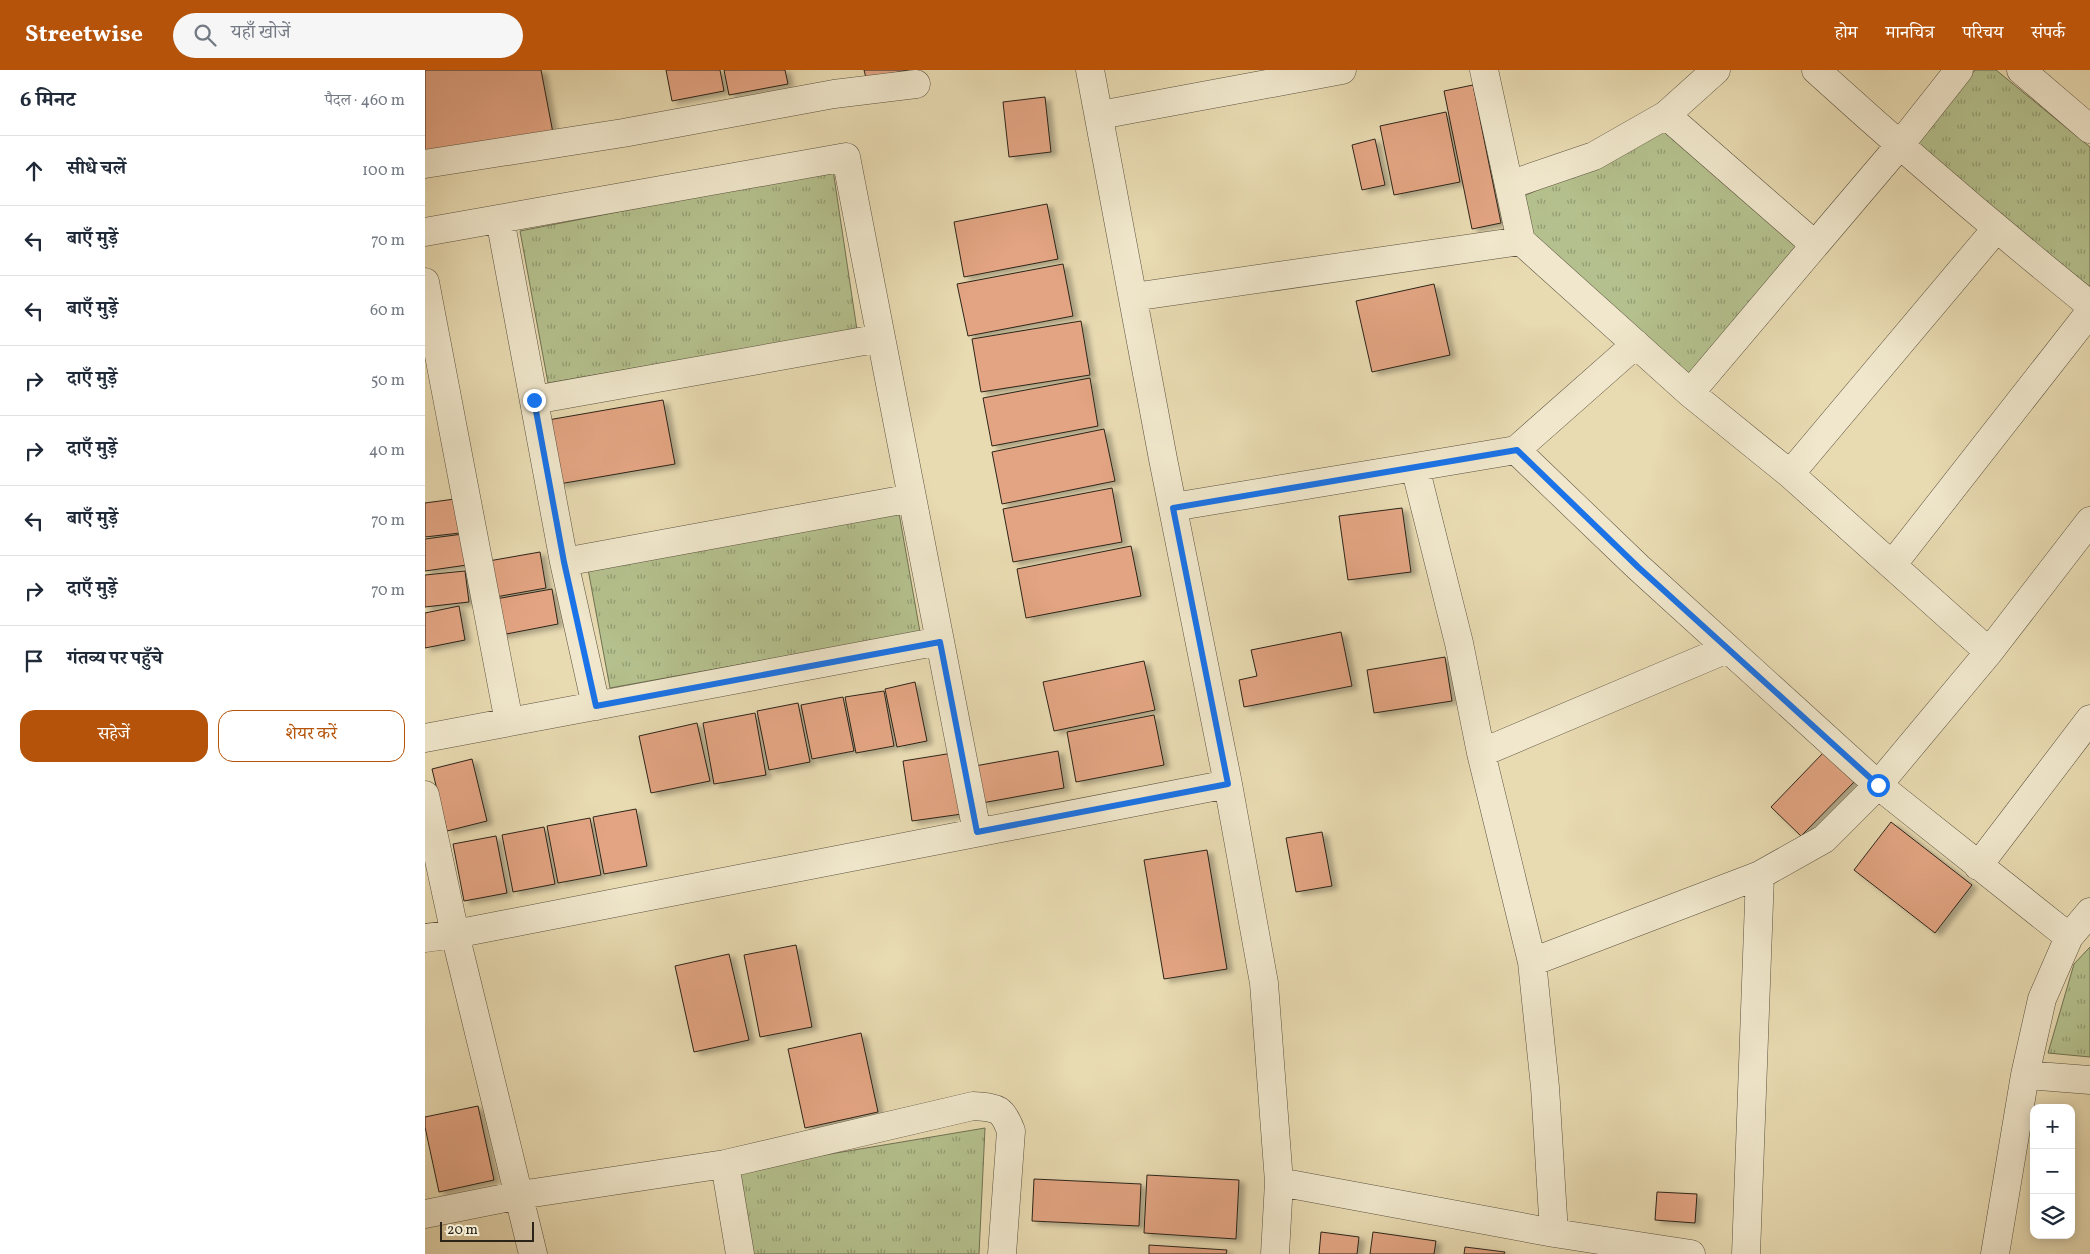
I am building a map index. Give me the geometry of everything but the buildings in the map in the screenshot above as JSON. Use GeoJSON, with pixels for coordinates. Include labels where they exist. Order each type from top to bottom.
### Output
{"type":"FeatureCollection","features":[{"type":"Feature","properties":{"kind":"street"},"geometry":{"type":"LineString","coordinates":[[1090,70],[1265,983],[1279,1182],[1275,1254]]}},
{"type":"Feature","properties":{"kind":"street"},"geometry":{"type":"LineString","coordinates":[[1100,115],[1342,70]]}},
{"type":"Feature","properties":{"kind":"street"},"geometry":{"type":"LineString","coordinates":[[1484,70],[1521,240],[1691,392],[1790,474],[1989,652]]}},
{"type":"Feature","properties":{"kind":"street"},"geometry":{"type":"LineString","coordinates":[[1509,185],[1593,156],[1666,116],[1716,70]]}},
{"type":"Feature","properties":{"kind":"street"},"geometry":{"type":"LineString","coordinates":[[1816,70],[1899,146],[1996,229],[2090,304]]}},
{"type":"Feature","properties":{"kind":"street"},"geometry":{"type":"LineString","coordinates":[[1691,392],[1899,146],[1959,70]]}},
{"type":"Feature","properties":{"kind":"street"},"geometry":{"type":"LineString","coordinates":[[2021,70],[2090,129]]}},
{"type":"Feature","properties":{"kind":"street"},"geometry":{"type":"LineString","coordinates":[[425,164],[623,133],[834,94],[916,84]]}},
{"type":"Feature","properties":{"kind":"street"},"geometry":{"type":"LineString","coordinates":[[1666,116],[1815,245]]}},
{"type":"Feature","properties":{"kind":"street"},"geometry":{"type":"LineString","coordinates":[[425,232],[846,157],[977,832]]}},
{"type":"Feature","properties":{"kind":"street"},"geometry":{"type":"LineString","coordinates":[[499,219],[564,562],[596,706]]}},
{"type":"Feature","properties":{"kind":"street"},"geometry":{"type":"LineString","coordinates":[[1790,474],[1996,229]]}},
{"type":"Feature","properties":{"kind":"street"},"geometry":{"type":"LineString","coordinates":[[1133,297],[1521,240]]}},
{"type":"Feature","properties":{"kind":"street"},"geometry":{"type":"LineString","coordinates":[[425,282],[509,722]]}},
{"type":"Feature","properties":{"kind":"street"},"geometry":{"type":"LineString","coordinates":[[1892,565],[2090,312]]}},
{"type":"Feature","properties":{"kind":"street"},"geometry":{"type":"LineString","coordinates":[[534,400],[881,338]]}},
{"type":"Feature","properties":{"kind":"street"},"geometry":{"type":"LineString","coordinates":[[1173,508],[1517,450],[1636,344]]}},
{"type":"Feature","properties":{"kind":"street"},"geometry":{"type":"LineString","coordinates":[[1517,450],[1727,650],[1878,785],[2069,937]]}},
{"type":"Feature","properties":{"kind":"street"},"geometry":{"type":"LineString","coordinates":[[1415,467],[1459,643],[1481,753],[1532,962],[1545,1087],[1553,1233]]}},
{"type":"Feature","properties":{"kind":"street"},"geometry":{"type":"LineString","coordinates":[[564,562],[912,498]]}},
{"type":"Feature","properties":{"kind":"street"},"geometry":{"type":"LineString","coordinates":[[1532,962],[1761,875],[1824,839],[1878,785],[1989,652],[2090,521]]}},
{"type":"Feature","properties":{"kind":"street"},"geometry":{"type":"LineString","coordinates":[[425,738],[940,642]]}},
{"type":"Feature","properties":{"kind":"street"},"geometry":{"type":"LineString","coordinates":[[1481,753],[1727,650]]}},
{"type":"Feature","properties":{"kind":"street"},"geometry":{"type":"LineString","coordinates":[[1978,866],[2090,719]]}},
{"type":"Feature","properties":{"kind":"street"},"geometry":{"type":"LineString","coordinates":[[425,938],[455,934],[1228,784]]}},
{"type":"Feature","properties":{"kind":"street"},"geometry":{"type":"LineString","coordinates":[[425,795],[428,831],[520,1195],[533,1254]]}},
{"type":"Feature","properties":{"kind":"street"},"geometry":{"type":"LineString","coordinates":[[1746,1254],[1761,875]]}},
{"type":"Feature","properties":{"kind":"street"},"geometry":{"type":"LineString","coordinates":[[1995,1254],[2025,1075],[2043,998],[2069,937],[2090,912]]}},
{"type":"Feature","properties":{"kind":"street"},"geometry":{"type":"LineString","coordinates":[[2025,1075],[2090,1080]]}},
{"type":"Feature","properties":{"kind":"street"},"geometry":{"type":"LineString","coordinates":[[425,1214],[520,1195],[725,1164],[973,1106],[992,1108],[1005,1115],[1011,1131],[1002,1254]]}},
{"type":"Feature","properties":{"kind":"street"},"geometry":{"type":"LineString","coordinates":[[725,1164],[740,1254]]}},
{"type":"Feature","properties":{"kind":"street"},"geometry":{"type":"LineString","coordinates":[[1279,1182],[1553,1233],[1691,1254]]}},
{"type":"Feature","properties":{"kind":"green space"},"geometry":{"type":"Polygon","coordinates":[[[1975,70],[1996,70],[2090,147],[2090,290],[1913,145],[1975,70]]]}},
{"type":"Feature","properties":{"kind":"green space"},"geometry":{"type":"Polygon","coordinates":[[[1665,124],[1806,248],[1691,382],[1526,235],[1519,198],[1593,166],[1665,124]]]}},
{"type":"Feature","properties":{"kind":"green space"},"geometry":{"type":"Polygon","coordinates":[[[833,170],[857,330],[548,383],[520,231],[833,170]]]}},
{"type":"Feature","properties":{"kind":"green space"},"geometry":{"type":"Polygon","coordinates":[[[899,513],[920,632],[610,688],[588,569],[899,513]]]}},
{"type":"Feature","properties":{"kind":"green space"},"geometry":{"type":"Polygon","coordinates":[[[2090,947],[2090,1057],[2048,1053],[2074,964],[2090,947]]]}},
{"type":"Feature","properties":{"kind":"green space"},"geometry":{"type":"Polygon","coordinates":[[[985,1128],[979,1254],[750,1254],[735,1170],[985,1128]]]}},
{"type":"Feature","properties":{"kind":"route"},"geometry":{"type":"LineString","coordinates":[[534,400],[564,562],[596,706],[940,642],[977,832],[1228,784],[1173,508],[1517,450],[1727,650],[1878,785]]}}]}
